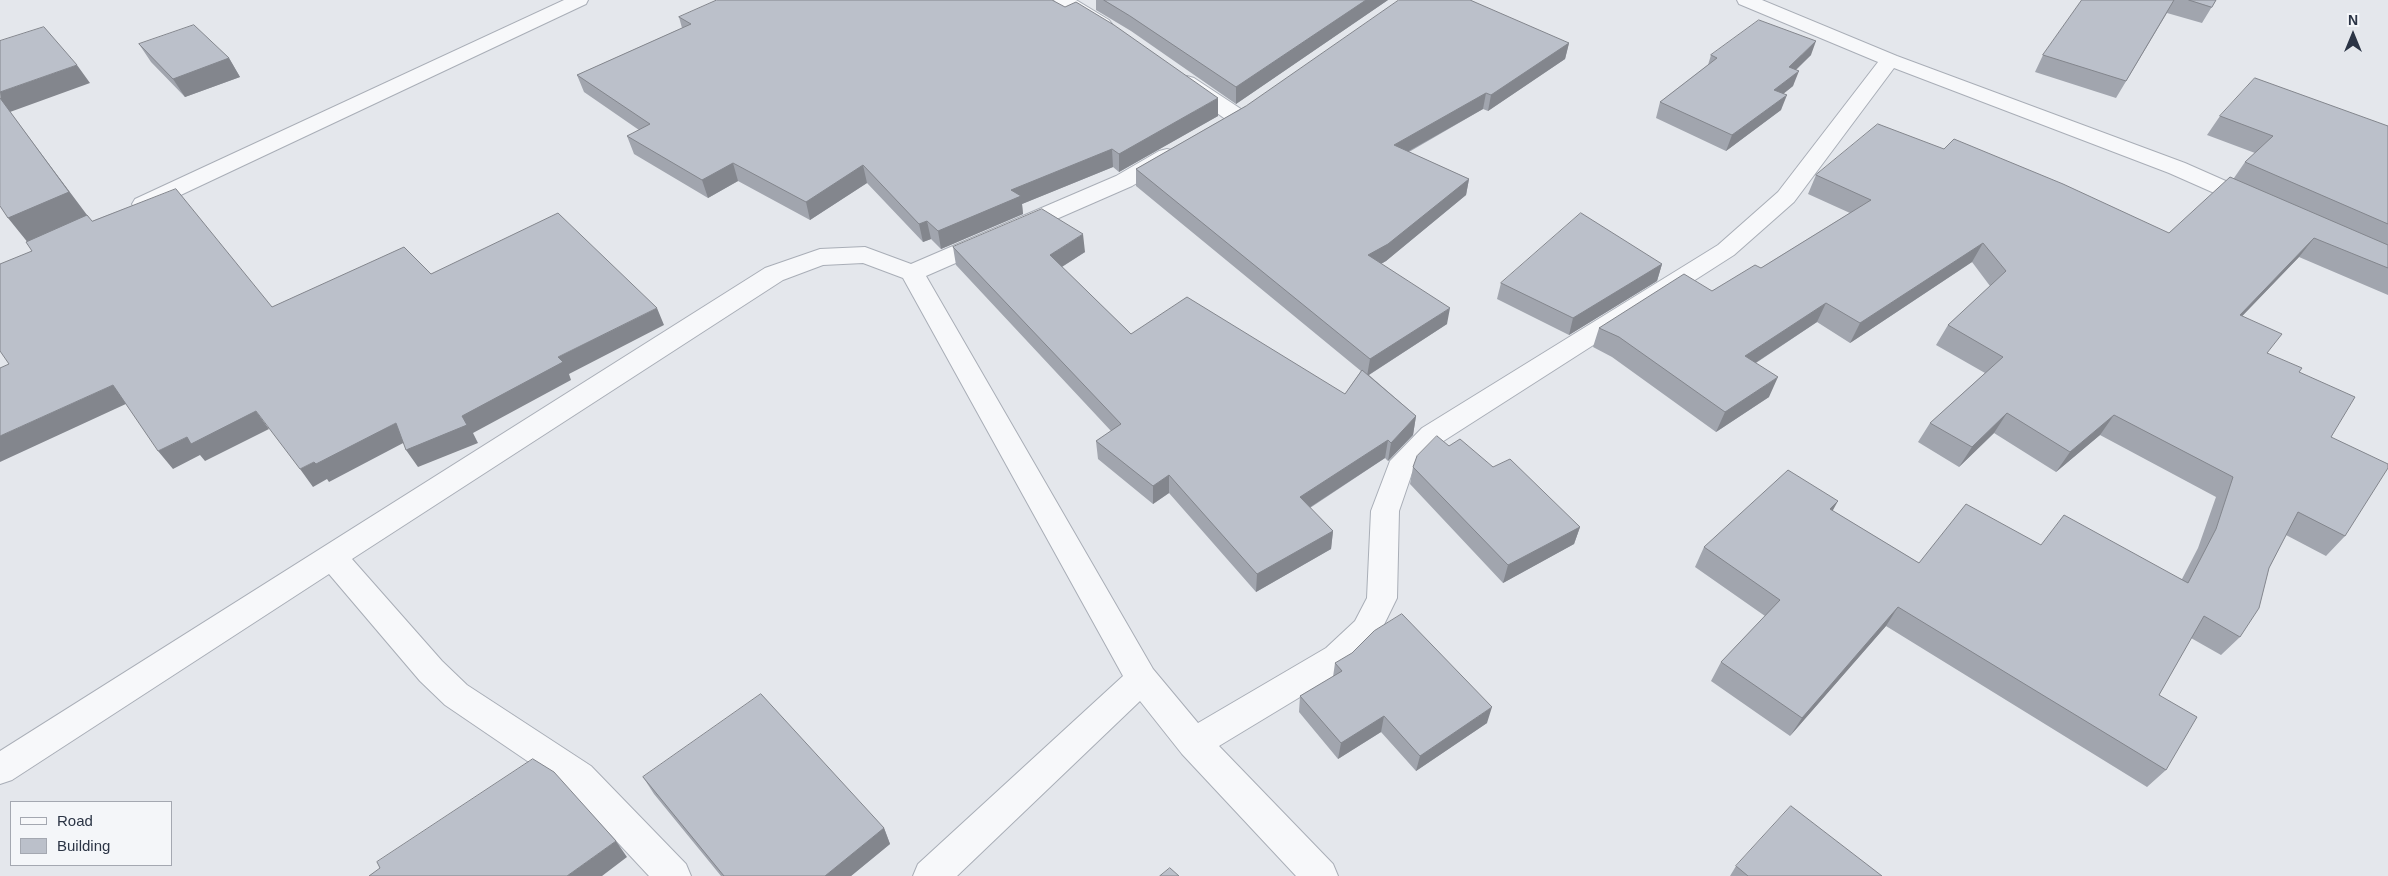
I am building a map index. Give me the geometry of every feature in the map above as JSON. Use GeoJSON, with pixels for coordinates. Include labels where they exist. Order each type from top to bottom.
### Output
{"type":"FeatureCollection","features":[{"type":"Feature","properties":{"kind":"street"},"geometry":{"type":"LineString","coordinates":[[125,211],[322,122],[579,0]]}},
{"type":"Feature","properties":{"kind":"street"},"geometry":{"type":"LineString","coordinates":[[1063,0],[1115,32]]}},
{"type":"Feature","properties":{"kind":"street"},"geometry":{"type":"LineString","coordinates":[[1746,0],[1890,60],[2177,168],[2274,211]]}},
{"type":"Feature","properties":{"kind":"street"},"geometry":{"type":"LineString","coordinates":[[1194,743],[1337,658],[1366,630],[1382,598],[1385,511],[1400,468],[1432,435],[1726,250],[1786,197],[1890,60]]}},
{"type":"Feature","properties":{"kind":"street"},"geometry":{"type":"LineString","coordinates":[[1171,71],[1235,116]]}},
{"type":"Feature","properties":{"kind":"street"},"geometry":{"type":"LineString","coordinates":[[912,273],[1124,181],[1184,146]]}},
{"type":"Feature","properties":{"kind":"street"},"geometry":{"type":"LineString","coordinates":[[0,769],[774,274],[820,257],[865,255],[912,273],[1142,679],[1194,743],[1320,876]]}},
{"type":"Feature","properties":{"kind":"street"},"geometry":{"type":"LineString","coordinates":[[333,557],[431,672],[456,695],[579,777],[673,876]]}},
{"type":"Feature","properties":{"kind":"street"},"geometry":{"type":"LineString","coordinates":[[931,876],[1142,679]]}},
{"type":"Feature","properties":{"kind":"building"},"geometry":{"type":"Polygon","coordinates":[[[717,0],[1052,0],[1065,7],[1076,2],[1114,25],[1218,98],[1119,154],[1112,149],[1011,190],[1021,196],[938,231],[927,221],[919,224],[863,165],[806,202],[733,163],[702,180],[627,136],[650,124],[577,75],[691,24],[679,17],[717,0]]]}},
{"type":"Feature","properties":{"kind":"building"},"geometry":{"type":"Polygon","coordinates":[[[1104,0],[1366,0],[1236,87],[1104,0]]]}},
{"type":"Feature","properties":{"kind":"building"},"geometry":{"type":"Polygon","coordinates":[[[1399,0],[1470,0],[1569,43],[1491,95],[1486,93],[1394,145],[1469,179],[1388,244],[1368,255],[1450,308],[1370,359],[1136,169],[1246,106],[1399,0]]]}},
{"type":"Feature","properties":{"kind":"building"},"geometry":{"type":"Polygon","coordinates":[[[2082,0],[2174,0],[2126,81],[2043,55],[2082,0]]]}},
{"type":"Feature","properties":{"kind":"building"},"geometry":{"type":"Polygon","coordinates":[[[2189,0],[2216,0],[2212,7],[2189,0]]]}},
{"type":"Feature","properties":{"kind":"building"},"geometry":{"type":"Polygon","coordinates":[[[1759,20],[1816,41],[1789,67],[1799,71],[1774,90],[1787,95],[1732,135],[1660,102],[1717,58],[1711,55],[1759,20]]]}},
{"type":"Feature","properties":{"kind":"building"},"geometry":{"type":"Polygon","coordinates":[[[194,25],[229,58],[173,79],[139,44],[194,25]]]}},
{"type":"Feature","properties":{"kind":"building"},"geometry":{"type":"Polygon","coordinates":[[[44,27],[77,65],[0,92],[0,41],[44,27]]]}},
{"type":"Feature","properties":{"kind":"building"},"geometry":{"type":"Polygon","coordinates":[[[2255,78],[2388,126],[2388,224],[2245,162],[2273,136],[2220,116],[2255,78]]]}},
{"type":"Feature","properties":{"kind":"building"},"geometry":{"type":"Polygon","coordinates":[[[0,98],[69,192],[8,218],[0,206],[0,98]]]}},
{"type":"Feature","properties":{"kind":"building"},"geometry":{"type":"Polygon","coordinates":[[[1878,124],[1944,149],[1954,139],[2063,184],[2169,233],[2230,177],[2388,245],[2388,268],[2314,238],[2240,315],[2282,334],[2267,353],[2302,368],[2299,372],[2355,397],[2331,437],[2388,464],[2388,468],[2345,536],[2298,512],[2269,568],[2259,608],[2240,637],[2204,616],[2159,695],[2197,717],[2166,770],[1898,607],[1802,718],[1721,662],[1780,600],[1704,547],[1788,470],[1838,501],[1830,509],[1919,563],[1966,504],[2041,545],[2064,515],[2188,583],[2216,529],[2233,477],[2114,415],[2070,452],[2007,413],[1972,447],[1930,423],[2003,357],[1948,325],[2006,271],[1983,243],[1860,323],[1826,303],[1745,356],[1778,377],[1725,412],[1619,337],[1599,328],[1684,274],[1712,291],[1755,265],[1761,268],[1871,200],[1816,175],[1878,124]]]}},
{"type":"Feature","properties":{"kind":"building"},"geometry":{"type":"Polygon","coordinates":[[[176,189],[272,307],[404,247],[431,274],[558,213],[657,308],[558,357],[563,362],[462,416],[467,425],[406,450],[396,423],[316,464],[314,462],[300,469],[256,411],[191,444],[187,437],[158,451],[113,385],[0,436],[0,368],[9,364],[0,351],[0,264],[32,251],[26,242],[87,215],[92,221],[176,189]]]}},
{"type":"Feature","properties":{"kind":"building"},"geometry":{"type":"Polygon","coordinates":[[[1042,209],[1083,234],[1050,255],[1131,334],[1187,297],[1345,394],[1362,370],[1416,416],[1391,443],[1388,440],[1300,497],[1333,531],[1257,574],[1169,475],[1153,486],[1096,441],[1121,424],[953,247],[1042,209]]]}},
{"type":"Feature","properties":{"kind":"building"},"geometry":{"type":"Polygon","coordinates":[[[1581,213],[1662,264],[1573,318],[1501,283],[1581,213]]]}},
{"type":"Feature","properties":{"kind":"building"},"geometry":{"type":"Polygon","coordinates":[[[1437,436],[1449,446],[1460,439],[1493,467],[1510,459],[1580,527],[1508,565],[1413,467],[1417,456],[1437,436]]]}},
{"type":"Feature","properties":{"kind":"building"},"geometry":{"type":"Polygon","coordinates":[[[1402,614],[1492,707],[1420,756],[1384,716],[1341,743],[1300,696],[1342,671],[1335,663],[1352,653],[1374,631],[1402,614]]]}},
{"type":"Feature","properties":{"kind":"building"},"geometry":{"type":"Polygon","coordinates":[[[761,694],[884,828],[825,876],[724,876],[643,777],[761,694]]]}},
{"type":"Feature","properties":{"kind":"building"},"geometry":{"type":"Polygon","coordinates":[[[533,759],[554,772],[616,841],[567,876],[369,876],[380,868],[377,862],[533,759]]]}},
{"type":"Feature","properties":{"kind":"building"},"geometry":{"type":"Polygon","coordinates":[[[1791,806],[1882,876],[1748,876],[1736,866],[1791,806]]]}},
{"type":"Feature","properties":{"kind":"building"},"geometry":{"type":"Polygon","coordinates":[[[1170,868],[1179,876],[1160,876],[1170,868]]]}}]}
